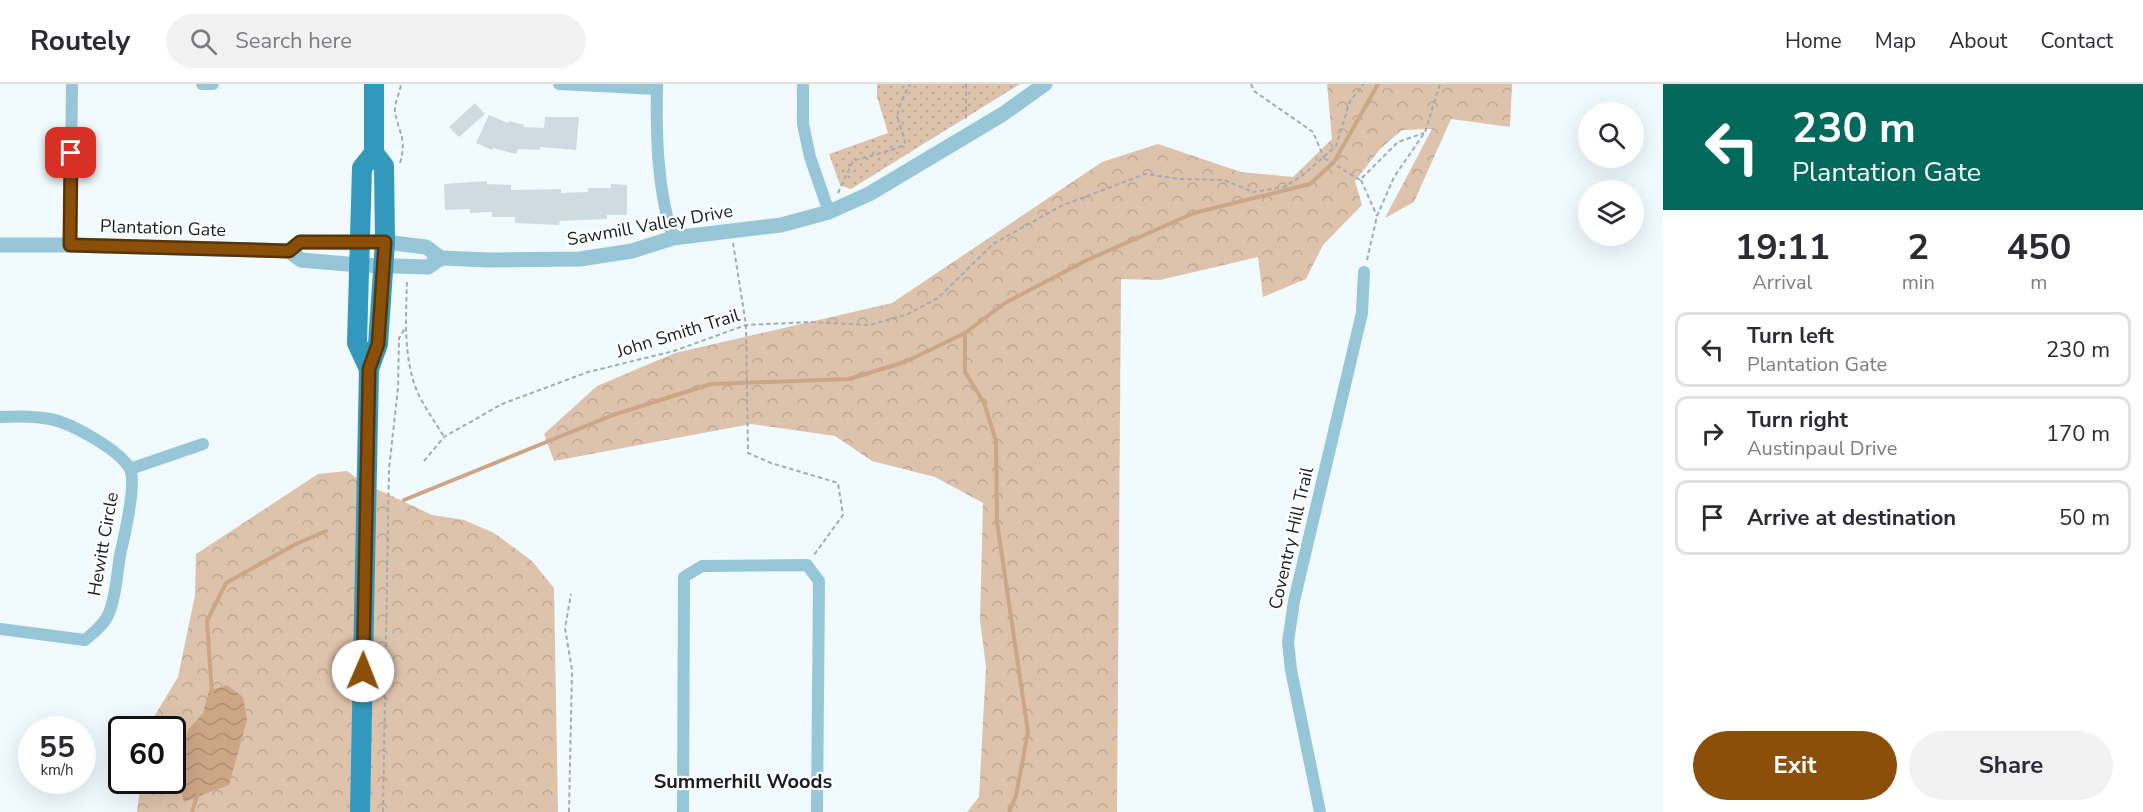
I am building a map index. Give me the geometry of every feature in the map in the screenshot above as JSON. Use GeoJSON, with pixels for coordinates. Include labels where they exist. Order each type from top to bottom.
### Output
{"type":"FeatureCollection","features":[{"type":"Feature","properties":{"kind":"main road"},"geometry":{"type":"LineString","coordinates":[[360,812],[369,369],[378,344],[385,242],[384,166],[374,153],[374,84]]}},
{"type":"Feature","properties":{"kind":"main road"},"geometry":{"type":"LineString","coordinates":[[369,369],[357,343],[362,168],[374,153]]}},
{"type":"Feature","properties":{"kind":"street"},"geometry":{"type":"LineString","coordinates":[[70,245],[72,84]]}},
{"type":"Feature","properties":{"kind":"street"},"geometry":{"type":"LineString","coordinates":[[202,84],[213,84]]}},
{"type":"Feature","properties":{"kind":"street"},"geometry":{"type":"LineString","coordinates":[[559,84],[657,86],[661,187],[673,238]]}},
{"type":"Feature","properties":{"kind":"street"},"geometry":{"type":"LineString","coordinates":[[803,84],[803,124],[810,157],[829,212]]}},
{"type":"Feature","properties":{"kind":"street","name":"Sawmill Valley Drive"},"geometry":{"type":"LineString","coordinates":[[385,242],[426,247],[441,258],[580,259],[632,251],[673,238],[781,225],[829,212],[869,194],[1003,114],[1045,84]]}},
{"type":"Feature","properties":{"kind":"street","name":"Plantation Gate"},"geometry":{"type":"LineString","coordinates":[[289,251],[300,242],[385,242]]}},
{"type":"Feature","properties":{"kind":"street","name":"Plantation Gate"},"geometry":{"type":"LineString","coordinates":[[0,245],[289,251],[301,260],[359,265]]}},
{"type":"Feature","properties":{"kind":"street","name":"Sawmill Valley Drive"},"geometry":{"type":"LineString","coordinates":[[359,265],[428,267],[441,258]]}},
{"type":"Feature","properties":{"kind":"street","name":"Coventry Hill Trail"},"geometry":{"type":"LineString","coordinates":[[1320,812],[1291,670],[1288,642],[1294,601],[1362,313],[1364,272]]}},
{"type":"Feature","properties":{"kind":"street","name":"Hewitt Circle"},"geometry":{"type":"LineString","coordinates":[[0,417],[51,419],[72,426],[109,448],[130,469],[132,480],[130,503],[109,615],[85,640],[0,629]]}},
{"type":"Feature","properties":{"kind":"street"},"geometry":{"type":"LineString","coordinates":[[130,469],[203,444]]}},
{"type":"Feature","properties":{"kind":"street"},"geometry":{"type":"LineString","coordinates":[[683,812],[684,577],[702,566],[807,565],[819,581],[817,812]]}},
{"type":"Feature","properties":{"kind":"path"},"geometry":{"type":"LineString","coordinates":[[399,165],[404,149],[403,136],[395,110],[401,84]]}},
{"type":"Feature","properties":{"kind":"path"},"geometry":{"type":"LineString","coordinates":[[829,212],[853,161],[898,148],[905,143],[898,118],[901,104],[910,84]]}},
{"type":"Feature","properties":{"kind":"path"},"geometry":{"type":"LineString","coordinates":[[966,84],[966,135]]}},
{"type":"Feature","properties":{"kind":"path"},"geometry":{"type":"LineString","coordinates":[[1251,84],[1254,91],[1312,132],[1324,158],[1360,180],[1377,216]]}},
{"type":"Feature","properties":{"kind":"path","name":"John Smith Trail"},"geometry":{"type":"LineString","coordinates":[[424,461],[444,437],[502,404],[588,372],[674,351],[746,325],[812,322],[870,326],[908,314],[939,298],[993,244],[1060,206],[1145,174],[1180,179],[1224,180],[1253,192],[1284,187],[1303,175],[1336,146],[1350,101],[1364,84]]}},
{"type":"Feature","properties":{"kind":"path"},"geometry":{"type":"LineString","coordinates":[[1364,272],[1377,216],[1394,177],[1425,132],[1440,84]]}},
{"type":"Feature","properties":{"kind":"path"},"geometry":{"type":"LineString","coordinates":[[1360,180],[1398,142],[1425,132]]}},
{"type":"Feature","properties":{"kind":"path"},"geometry":{"type":"LineString","coordinates":[[734,230],[733,240],[746,325],[748,453],[771,463],[838,483],[843,515],[807,565]]}},
{"type":"Feature","properties":{"kind":"path"},"geometry":{"type":"LineString","coordinates":[[407,282],[406,327],[411,375],[419,395],[444,437]]}},
{"type":"Feature","properties":{"kind":"path"},"geometry":{"type":"LineString","coordinates":[[383,812],[389,469],[398,388],[399,338],[406,327]]}},
{"type":"Feature","properties":{"kind":"path"},"geometry":{"type":"LineString","coordinates":[[569,812],[572,670],[564,628],[571,594]]}},
{"type":"Feature","properties":{"kind":"green space"},"geometry":{"type":"Polygon","coordinates":[[[877,84],[1020,84],[851,189],[840,185],[829,154],[888,133],[877,97],[877,84]]]}},
{"type":"Feature","properties":{"kind":"green space"},"geometry":{"type":"Polygon","coordinates":[[[1327,84],[1512,84],[1510,127],[1451,119],[1414,202],[1385,218],[1432,129],[1402,130],[1380,149],[1355,181],[1362,205],[1323,245],[1306,279],[1263,297],[1258,257],[1160,280],[1121,279],[1117,812],[967,812],[979,797],[986,667],[980,620],[983,503],[935,477],[872,461],[835,436],[751,424],[554,461],[544,434],[597,386],[675,353],[892,303],[1102,162],[1158,144],[1241,172],[1293,177],[1332,139],[1327,84]]]}},
{"type":"Feature","properties":{"kind":"green space"},"geometry":{"type":"Polygon","coordinates":[[[347,471],[362,482],[432,515],[464,520],[494,533],[532,561],[554,588],[558,812],[137,812],[139,794],[186,794],[186,716],[154,716],[178,677],[195,595],[196,554],[318,474],[347,471]]]}},
{"type":"Feature","properties":{"kind":"water"},"geometry":{"type":"Polygon","coordinates":[[[227,685],[243,697],[247,720],[229,785],[184,802],[182,794],[186,794],[186,737],[188,730],[203,713],[209,691],[227,685]]]}},
{"type":"Feature","properties":{"kind":"building"},"geometry":{"type":"Polygon","coordinates":[[[475,103],[485,114],[459,137],[449,127],[475,103]]]}},
{"type":"Feature","properties":{"kind":"building"},"geometry":{"type":"Polygon","coordinates":[[[489,115],[508,123],[509,121],[524,125],[523,127],[544,128],[545,117],[579,117],[576,150],[540,147],[540,150],[518,149],[516,154],[493,148],[492,150],[476,143],[489,115]]]}},
{"type":"Feature","properties":{"kind":"building"},"geometry":{"type":"Polygon","coordinates":[[[487,181],[487,184],[511,185],[511,190],[561,189],[561,193],[588,192],[588,188],[611,188],[611,184],[627,185],[627,215],[607,215],[607,219],[560,221],[559,225],[515,223],[515,217],[492,217],[492,212],[470,213],[470,209],[445,210],[444,184],[487,181]]]}},
{"type":"Feature","properties":{"kind":"waterway"},"geometry":{"type":"LineString","coordinates":[[404,500],[613,415],[711,384],[849,379],[905,362],[965,333],[1005,303],[1085,261],[1194,213],[1310,184],[1334,162],[1378,84]]}},
{"type":"Feature","properties":{"kind":"waterway"},"geometry":{"type":"LineString","coordinates":[[965,333],[965,372],[984,403],[996,441],[997,522],[1028,732],[1016,796],[1009,812]]}},
{"type":"Feature","properties":{"kind":"waterway"},"geometry":{"type":"LineString","coordinates":[[212,695],[207,621],[226,583],[296,544],[326,531]]}},
{"type":"Feature","properties":{"kind":"waterway"},"geometry":{"type":"LineString","coordinates":[[192,812],[198,793]]}},
{"type":"Feature","properties":{"kind":"district","name":"Summerhill Woods"},"geometry":{"type":"Point","coordinates":[743,781]}},
{"type":"Feature","properties":{"kind":"route"},"geometry":{"type":"LineString","coordinates":[[71,153],[70,245],[289,251],[300,242],[385,242],[378,344],[369,369],[363,671]]}}]}
